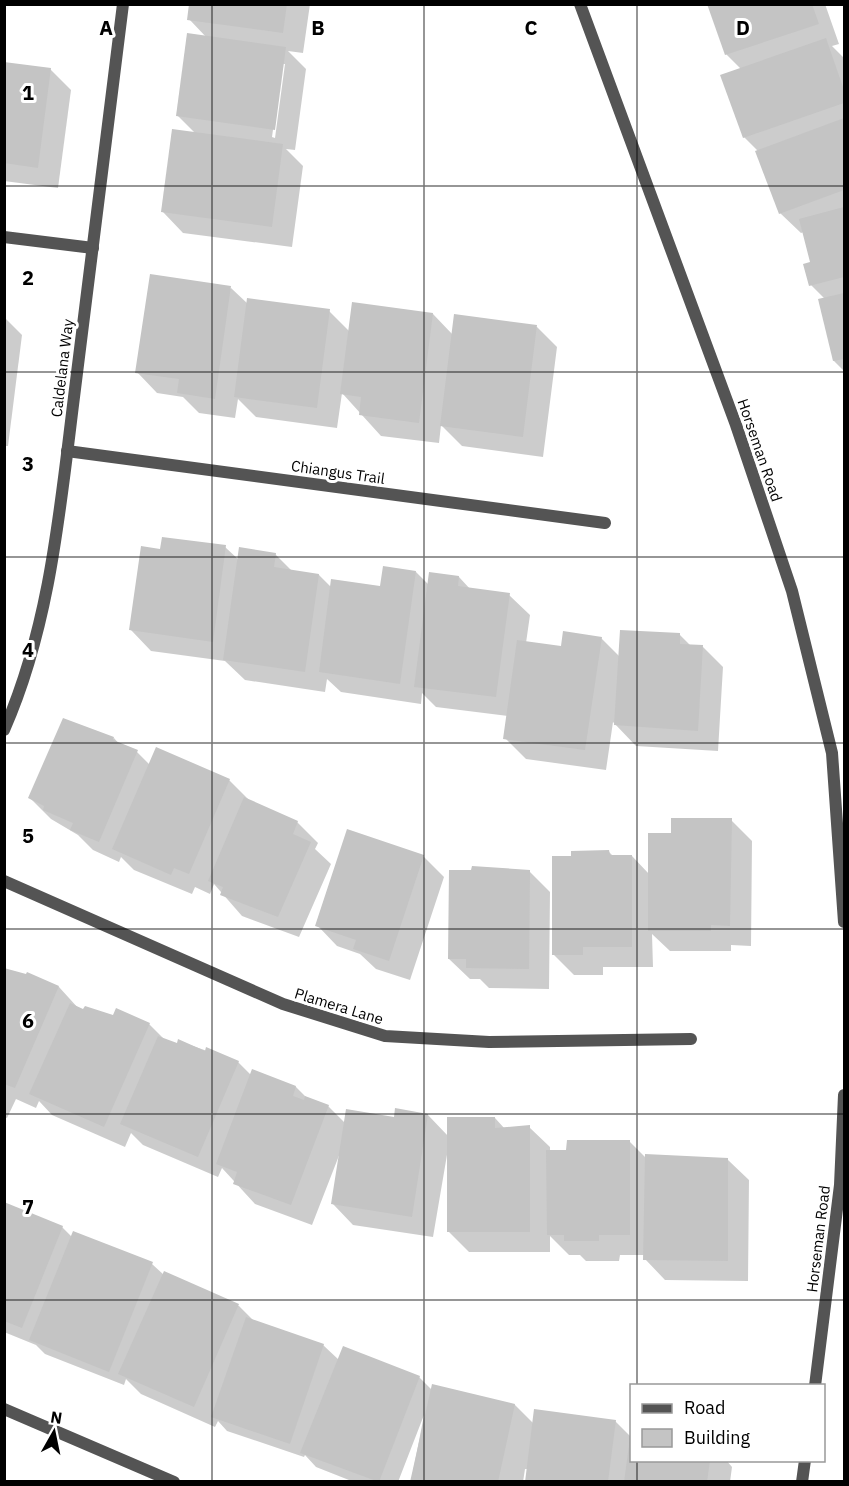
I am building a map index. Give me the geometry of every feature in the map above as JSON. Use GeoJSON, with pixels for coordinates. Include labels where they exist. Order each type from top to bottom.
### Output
{"type":"FeatureCollection","features":[{"type":"Feature","properties":{"kind":"street","name":"Caldelana Way"},"geometry":{"type":"LineString","coordinates":[[4,730],[21,692],[42,615],[67,451],[123,4]]}},
{"type":"Feature","properties":{"kind":"street","name":"Horseman Road"},"geometry":{"type":"LineString","coordinates":[[580,4],[736,424],[792,591],[832,753],[844,922]]}},
{"type":"Feature","properties":{"kind":"street"},"geometry":{"type":"LineString","coordinates":[[4,237],[93,248]]}},
{"type":"Feature","properties":{"kind":"street","name":"Chiangus Trail"},"geometry":{"type":"LineString","coordinates":[[67,451],[605,523]]}},
{"type":"Feature","properties":{"kind":"street","name":"Plamera Lane"},"geometry":{"type":"LineString","coordinates":[[4,881],[283,1004],[385,1036],[489,1042],[691,1039]]}},
{"type":"Feature","properties":{"kind":"street","name":"Horseman Road"},"geometry":{"type":"LineString","coordinates":[[815,1384],[840,1185],[844,1095]]}},
{"type":"Feature","properties":{"kind":"street"},"geometry":{"type":"LineString","coordinates":[[4,1409],[174,1482]]}},
{"type":"Feature","properties":{"kind":"street"},"geometry":{"type":"LineString","coordinates":[[802,1482],[805,1462]]}},
{"type":"Feature","properties":{"kind":"building"},"geometry":{"type":"Polygon","coordinates":[[[189,4],[287,4],[283,33],[187,20],[189,4]]]}},
{"type":"Feature","properties":{"kind":"building"},"geometry":{"type":"Polygon","coordinates":[[[707,4],[812,4],[819,24],[725,55],[707,4]]]}},
{"type":"Feature","properties":{"kind":"building"},"geometry":{"type":"Polygon","coordinates":[[[187,33],[286,47],[275,130],[176,116],[187,33]]]}},
{"type":"Feature","properties":{"kind":"building"},"geometry":{"type":"Polygon","coordinates":[[[826,38],[844,90],[844,103],[743,138],[720,75],[826,38]]]}},
{"type":"Feature","properties":{"kind":"building"},"geometry":{"type":"Polygon","coordinates":[[[4,62],[51,68],[38,168],[4,163],[4,62]]]}},
{"type":"Feature","properties":{"kind":"building"},"geometry":{"type":"Polygon","coordinates":[[[844,118],[844,190],[779,214],[755,151],[844,118]]]}},
{"type":"Feature","properties":{"kind":"building"},"geometry":{"type":"Polygon","coordinates":[[[172,129],[283,144],[272,227],[161,212],[172,129]]]}},
{"type":"Feature","properties":{"kind":"building"},"geometry":{"type":"Polygon","coordinates":[[[844,207],[844,277],[809,286],[803,264],[810,262],[799,219],[844,207]]]}},
{"type":"Feature","properties":{"kind":"building"},"geometry":{"type":"Polygon","coordinates":[[[150,274],[231,286],[215,399],[177,393],[179,379],[135,373],[150,274]]]}},
{"type":"Feature","properties":{"kind":"building"},"geometry":{"type":"Polygon","coordinates":[[[844,293],[844,359],[833,361],[818,299],[844,293]]]}},
{"type":"Feature","properties":{"kind":"building"},"geometry":{"type":"Polygon","coordinates":[[[247,298],[330,309],[317,408],[234,397],[247,298]]]}},
{"type":"Feature","properties":{"kind":"building"},"geometry":{"type":"Polygon","coordinates":[[[352,302],[433,313],[419,423],[359,415],[361,397],[340,394],[352,302]]]}},
{"type":"Feature","properties":{"kind":"building"},"geometry":{"type":"Polygon","coordinates":[[[454,314],[537,325],[523,437],[440,426],[454,314]]]}},
{"type":"Feature","properties":{"kind":"building"},"geometry":{"type":"Polygon","coordinates":[[[162,537],[226,545],[213,642],[129,630],[141,546],[160,549],[162,537]]]}},
{"type":"Feature","properties":{"kind":"building"},"geometry":{"type":"Polygon","coordinates":[[[239,547],[276,553],[274,567],[319,574],[305,672],[223,660],[239,547]]]}},
{"type":"Feature","properties":{"kind":"building"},"geometry":{"type":"Polygon","coordinates":[[[383,566],[416,571],[400,684],[319,672],[331,579],[380,586],[383,566]]]}},
{"type":"Feature","properties":{"kind":"building"},"geometry":{"type":"Polygon","coordinates":[[[429,572],[459,576],[458,586],[510,593],[496,697],[414,687],[429,572]]]}},
{"type":"Feature","properties":{"kind":"building"},"geometry":{"type":"Polygon","coordinates":[[[620,630],[680,633],[680,644],[703,645],[698,731],[614,725],[620,630]]]}},
{"type":"Feature","properties":{"kind":"building"},"geometry":{"type":"Polygon","coordinates":[[[563,631],[602,637],[585,750],[503,739],[517,640],[561,646],[563,631]]]}},
{"type":"Feature","properties":{"kind":"building"},"geometry":{"type":"Polygon","coordinates":[[[63,718],[114,737],[113,740],[138,750],[99,842],[70,830],[73,823],[43,810],[44,806],[28,798],[63,718]]]}},
{"type":"Feature","properties":{"kind":"building"},"geometry":{"type":"Polygon","coordinates":[[[156,747],[230,779],[189,874],[174,868],[171,875],[112,849],[156,747]]]}},
{"type":"Feature","properties":{"kind":"building"},"geometry":{"type":"Polygon","coordinates":[[[244,797],[298,821],[293,834],[311,842],[278,917],[220,895],[223,887],[208,881],[244,797]]]}},
{"type":"Feature","properties":{"kind":"building"},"geometry":{"type":"Polygon","coordinates":[[[671,818],[732,818],[730,926],[711,925],[711,931],[648,931],[648,833],[671,833],[671,818]]]}},
{"type":"Feature","properties":{"kind":"building"},"geometry":{"type":"Polygon","coordinates":[[[347,829],[424,855],[389,961],[353,949],[356,940],[315,926],[347,829]]]}},
{"type":"Feature","properties":{"kind":"building"},"geometry":{"type":"Polygon","coordinates":[[[609,850],[610,855],[632,855],[632,947],[583,947],[583,955],[552,955],[552,856],[571,856],[571,851],[609,850]]]}},
{"type":"Feature","properties":{"kind":"building"},"geometry":{"type":"Polygon","coordinates":[[[472,866],[530,870],[529,969],[466,968],[466,959],[448,959],[449,870],[471,870],[472,866]]]}},
{"type":"Feature","properties":{"kind":"building"},"geometry":{"type":"Polygon","coordinates":[[[4,968],[26,974],[27,972],[59,986],[15,1088],[4,1084],[4,968]]]}},
{"type":"Feature","properties":{"kind":"building"},"geometry":{"type":"Polygon","coordinates":[[[70,1003],[83,1009],[85,1006],[113,1015],[116,1008],[150,1023],[104,1127],[29,1094],[70,1003]]]}},
{"type":"Feature","properties":{"kind":"building"},"geometry":{"type":"Polygon","coordinates":[[[158,1036],[177,1043],[178,1039],[205,1051],[206,1047],[239,1061],[198,1157],[120,1124],[158,1036]]]}},
{"type":"Feature","properties":{"kind":"building"},"geometry":{"type":"Polygon","coordinates":[[[252,1069],[296,1086],[293,1096],[304,1100],[305,1096],[329,1105],[291,1205],[233,1184],[237,1172],[216,1164],[252,1069]]]}},
{"type":"Feature","properties":{"kind":"building"},"geometry":{"type":"Polygon","coordinates":[[[395,1108],[428,1114],[412,1217],[331,1204],[346,1109],[394,1117],[395,1108]]]}},
{"type":"Feature","properties":{"kind":"building"},"geometry":{"type":"Polygon","coordinates":[[[447,1117],[495,1117],[495,1128],[530,1125],[530,1232],[447,1232],[447,1117]]]}},
{"type":"Feature","properties":{"kind":"building"},"geometry":{"type":"Polygon","coordinates":[[[567,1140],[630,1140],[630,1235],[599,1235],[599,1241],[564,1241],[564,1235],[547,1235],[546,1150],[566,1150],[567,1140]]]}},
{"type":"Feature","properties":{"kind":"building"},"geometry":{"type":"Polygon","coordinates":[[[645,1154],[728,1158],[728,1261],[643,1260],[645,1154]]]}},
{"type":"Feature","properties":{"kind":"building"},"geometry":{"type":"Polygon","coordinates":[[[4,1202],[63,1226],[22,1328],[4,1321],[4,1202]]]}},
{"type":"Feature","properties":{"kind":"building"},"geometry":{"type":"Polygon","coordinates":[[[73,1231],[153,1262],[109,1372],[29,1340],[73,1231]]]}},
{"type":"Feature","properties":{"kind":"building"},"geometry":{"type":"Polygon","coordinates":[[[164,1271],[239,1304],[194,1407],[118,1374],[164,1271]]]}},
{"type":"Feature","properties":{"kind":"building"},"geometry":{"type":"Polygon","coordinates":[[[246,1317],[324,1344],[290,1444],[211,1417],[246,1317]]]}},
{"type":"Feature","properties":{"kind":"building"},"geometry":{"type":"Polygon","coordinates":[[[343,1346],[420,1376],[379,1482],[300,1453],[343,1346]]]}},
{"type":"Feature","properties":{"kind":"building"},"geometry":{"type":"Polygon","coordinates":[[[432,1384],[515,1404],[498,1482],[410,1482],[432,1384]]]}},
{"type":"Feature","properties":{"kind":"building"},"geometry":{"type":"Polygon","coordinates":[[[534,1409],[616,1420],[608,1482],[525,1482],[534,1409]]]}},
{"type":"Feature","properties":{"kind":"building"},"geometry":{"type":"Polygon","coordinates":[[[630,1438],[630,1462],[710,1462],[707,1482],[624,1482],[630,1438]]]}}]}
